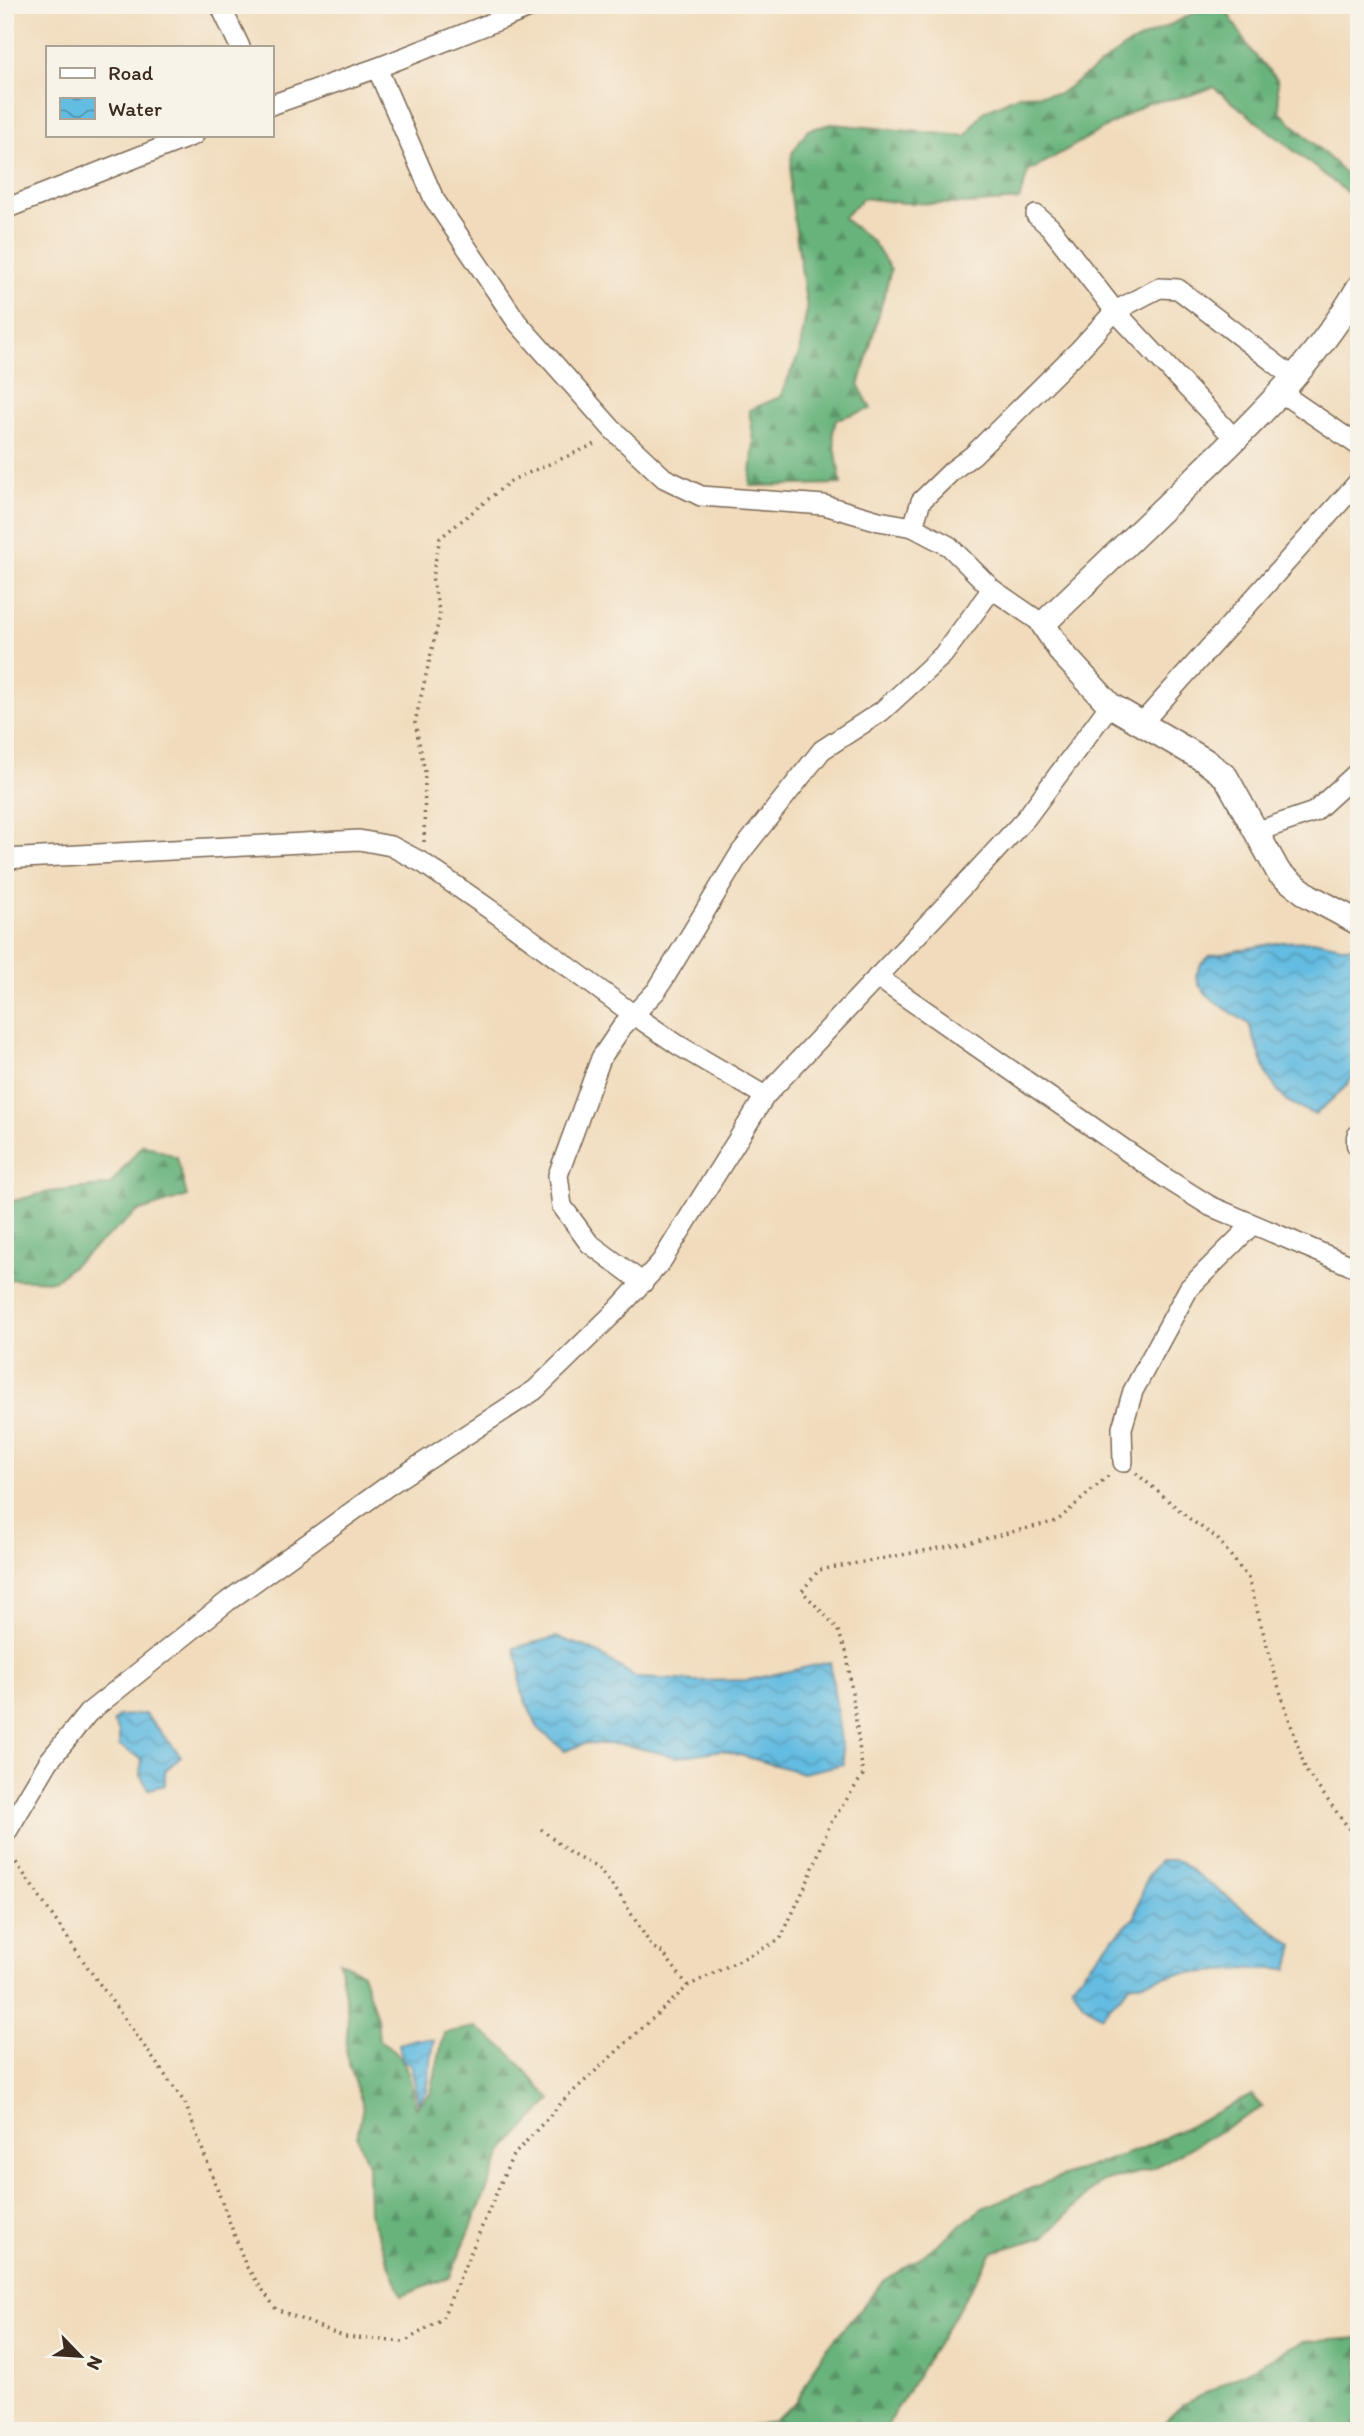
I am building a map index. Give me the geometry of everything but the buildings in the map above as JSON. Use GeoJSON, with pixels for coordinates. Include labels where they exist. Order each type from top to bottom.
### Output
{"type":"FeatureCollection","features":[{"type":"Feature","properties":{"kind":"street"},"geometry":{"type":"LineString","coordinates":[[220,5],[240,46]]}},
{"type":"Feature","properties":{"kind":"street"},"geometry":{"type":"LineString","coordinates":[[273,103],[377,68],[537,5]]}},
{"type":"Feature","properties":{"kind":"street"},"geometry":{"type":"LineString","coordinates":[[377,68],[434,199],[517,322],[612,429],[664,478],[701,496],[824,505],[879,521],[914,527],[949,546],[992,589],[1043,624],[1062,653],[1110,705],[1204,760],[1226,777],[1279,873],[1309,896],[1359,923]]}},
{"type":"Feature","properties":{"kind":"street"},"geometry":{"type":"LineString","coordinates":[[5,209],[191,136]]}},
{"type":"Feature","properties":{"kind":"street"},"geometry":{"type":"LineString","coordinates":[[1036,215],[1050,227],[1115,311],[1235,439]]}},
{"type":"Feature","properties":{"kind":"street"},"geometry":{"type":"LineString","coordinates":[[1043,624],[1235,439],[1287,384],[1334,328],[1359,287]]}},
{"type":"Feature","properties":{"kind":"street"},"geometry":{"type":"LineString","coordinates":[[914,527],[921,500],[973,455],[1115,311],[1159,288],[1178,289],[1359,446]]}},
{"type":"Feature","properties":{"kind":"street"},"geometry":{"type":"LineString","coordinates":[[1141,723],[1359,481]]}},
{"type":"Feature","properties":{"kind":"street"},"geometry":{"type":"LineString","coordinates":[[643,1283],[589,1242],[562,1206],[558,1175],[601,1058],[657,990],[741,852],[822,750],[882,711],[943,655],[992,589]]}},
{"type":"Feature","properties":{"kind":"street"},"geometry":{"type":"LineString","coordinates":[[5,1835],[49,1761],[88,1713],[228,1601],[389,1485],[535,1390],[643,1283],[661,1262],[765,1096],[1026,818],[1110,705]]}},
{"type":"Feature","properties":{"kind":"street"},"geometry":{"type":"LineString","coordinates":[[1258,831],[1314,812],[1359,771]]}},
{"type":"Feature","properties":{"kind":"street"},"geometry":{"type":"LineString","coordinates":[[5,859],[359,839],[391,846],[423,863],[678,1045],[765,1096]]}},
{"type":"Feature","properties":{"kind":"street"},"geometry":{"type":"LineString","coordinates":[[877,977],[1167,1179],[1210,1206],[1359,1269]]}},
{"type":"Feature","properties":{"kind":"street"},"geometry":{"type":"LineString","coordinates":[[1358,1138],[1359,1144]]}},
{"type":"Feature","properties":{"kind":"street"},"geometry":{"type":"LineString","coordinates":[[1123,1462],[1122,1428],[1133,1391],[1183,1298],[1189,1288],[1252,1225]]}},
{"type":"Feature","properties":{"kind":"path"},"geometry":{"type":"LineString","coordinates":[[423,863],[425,772],[415,722],[440,615],[432,577],[440,538],[512,480],[599,443],[612,429]]}},
{"type":"Feature","properties":{"kind":"path"},"geometry":{"type":"LineString","coordinates":[[5,1847],[185,2103],[246,2266],[276,2309],[345,2337],[404,2342],[442,2319],[512,2157],[566,2098],[688,1986],[780,1940],[830,1824],[863,1775],[847,1654],[837,1628],[802,1591],[819,1570],[967,1543],[1057,1521],[1123,1462],[1191,1520],[1217,1538],[1248,1578],[1306,1771],[1359,1842]]}},
{"type":"Feature","properties":{"kind":"path"},"geometry":{"type":"LineString","coordinates":[[541,1829],[571,1854],[598,1868],[619,1894],[652,1947],[663,1953],[688,1986]]}},
{"type":"Feature","properties":{"kind":"green space"},"geometry":{"type":"Polygon","coordinates":[[[1211,5],[1223,5],[1251,51],[1277,79],[1280,112],[1359,186],[1354,198],[1213,87],[1188,96],[1148,103],[1028,172],[1019,200],[967,204],[903,203],[863,198],[843,218],[873,242],[891,270],[859,386],[871,409],[836,419],[833,433],[841,484],[750,486],[754,441],[749,410],[780,397],[799,354],[807,309],[790,190],[792,153],[808,130],[832,124],[966,136],[983,112],[1019,95],[1059,94],[1126,46],[1211,5]]]}},
{"type":"Feature","properties":{"kind":"green space"},"geometry":{"type":"Polygon","coordinates":[[[143,1144],[177,1157],[187,1196],[137,1212],[54,1281],[5,1279],[5,1203],[49,1192],[110,1185],[143,1144]]]}},
{"type":"Feature","properties":{"kind":"green space"},"geometry":{"type":"Polygon","coordinates":[[[339,1961],[362,1973],[377,2018],[379,2040],[403,2061],[416,2107],[431,2093],[444,2033],[475,2027],[507,2050],[551,2100],[503,2151],[450,2277],[402,2296],[369,2213],[368,2165],[357,2137],[363,2106],[346,2055],[348,2014],[339,1961]]]}},
{"type":"Feature","properties":{"kind":"green space"},"geometry":{"type":"Polygon","coordinates":[[[1252,2095],[1263,2107],[1152,2169],[1099,2183],[1044,2237],[992,2252],[883,2431],[736,2431],[772,2421],[796,2403],[822,2354],[884,2281],[925,2254],[982,2208],[1143,2148],[1252,2095]]]}},
{"type":"Feature","properties":{"kind":"green space"},"geometry":{"type":"Polygon","coordinates":[[[1359,2338],[1359,2431],[1155,2431],[1182,2405],[1302,2342],[1359,2338]]]}},
{"type":"Feature","properties":{"kind":"water"},"geometry":{"type":"Polygon","coordinates":[[[1318,941],[1346,947],[1359,944],[1359,1070],[1315,1115],[1285,1100],[1268,1077],[1249,1024],[1211,999],[1199,985],[1196,975],[1201,964],[1210,956],[1281,942],[1318,941]]]}},
{"type":"Feature","properties":{"kind":"water"},"geometry":{"type":"Polygon","coordinates":[[[556,1637],[591,1649],[637,1678],[749,1680],[830,1662],[844,1764],[803,1773],[722,1750],[677,1757],[625,1745],[587,1743],[565,1751],[538,1728],[521,1692],[520,1667],[514,1648],[556,1637]]]}},
{"type":"Feature","properties":{"kind":"water"},"geometry":{"type":"Polygon","coordinates":[[[145,1714],[181,1756],[165,1771],[165,1785],[149,1789],[140,1775],[142,1759],[119,1746],[119,1732],[113,1722],[119,1716],[145,1714]]]}},
{"type":"Feature","properties":{"kind":"water"},"geometry":{"type":"Polygon","coordinates":[[[1160,1860],[1177,1860],[1294,1946],[1288,1969],[1177,1974],[1130,1985],[1101,2016],[1083,2004],[1072,1985],[1135,1917],[1146,1879],[1160,1860]]]}},
{"type":"Feature","properties":{"kind":"water"},"geometry":{"type":"Polygon","coordinates":[[[415,2039],[434,2040],[427,2091],[418,2103],[411,2065],[402,2059],[399,2044],[415,2039]]]}}]}
